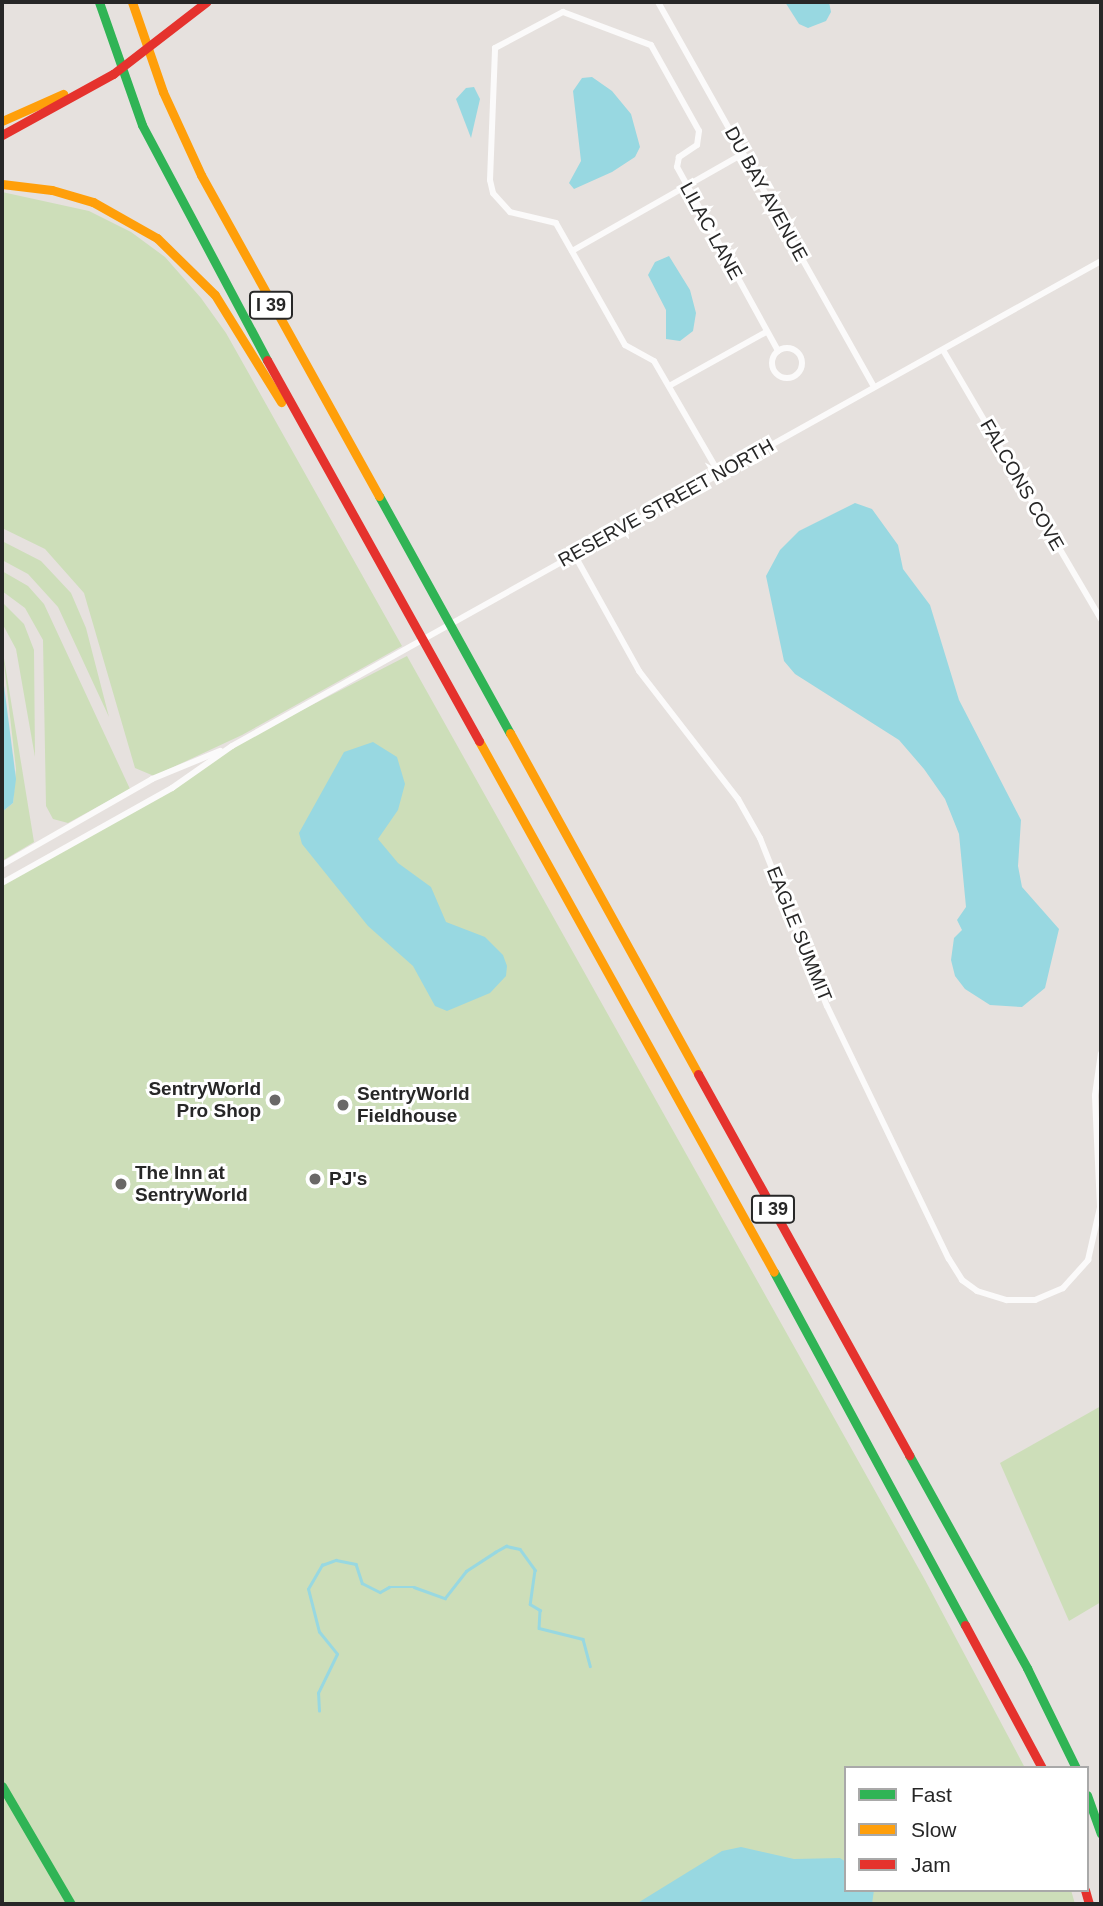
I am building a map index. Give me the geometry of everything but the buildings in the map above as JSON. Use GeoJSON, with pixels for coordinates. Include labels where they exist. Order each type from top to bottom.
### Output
{"type":"FeatureCollection","features":[{"type":"Feature","properties":{"kind":"main road","name":"I 39"},"geometry":{"type":"LineString","coordinates":[[99,2],[154,152],[1041,1766]]}},
{"type":"Feature","properties":{"kind":"main road","name":"I 39"},"geometry":{"type":"LineString","coordinates":[[132,2],[158,79],[194,163],[1027,1668],[1075,1766]]}},
{"type":"Feature","properties":{"kind":"main road"},"geometry":{"type":"LineString","coordinates":[[170,28],[194,2]]}},
{"type":"Feature","properties":{"kind":"main road"},"geometry":{"type":"LineString","coordinates":[[2,135],[94,81],[206,2]]}},
{"type":"Feature","properties":{"kind":"main road"},"geometry":{"type":"LineString","coordinates":[[2,121],[94,81]]}},
{"type":"Feature","properties":{"kind":"main road"},"geometry":{"type":"LineString","coordinates":[[2,184],[52,190],[93,202],[157,238],[215,295],[297,430],[311,438]]}},
{"type":"Feature","properties":{"kind":"main road"},"geometry":{"type":"LineString","coordinates":[[2,1786],[71,1904]]}},
{"type":"Feature","properties":{"kind":"main road"},"geometry":{"type":"LineString","coordinates":[[1089,1801],[1101,1834]]}},
{"type":"Feature","properties":{"kind":"street","name":"DU BAY AVENUE"},"geometry":{"type":"LineString","coordinates":[[658,2],[874,387]]}},
{"type":"Feature","properties":{"kind":"street","name":"LILAC LANE"},"geometry":{"type":"LineString","coordinates":[[572,251],[553,220],[523,217],[500,204],[490,180],[492,54],[531,28],[563,12],[651,45],[699,131],[697,145],[677,164],[687,188],[778,351],[773,369],[785,377],[795,375],[801,363],[799,354],[787,348],[778,351]]}},
{"type":"Feature","properties":{"kind":"street"},"geometry":{"type":"LineString","coordinates":[[719,473],[654,361],[625,345],[572,251],[743,155]]}},
{"type":"Feature","properties":{"kind":"street","name":"RESERVE STREET NORTH"},"geometry":{"type":"LineString","coordinates":[[2,883],[172,789],[232,746],[1101,261]]}},
{"type":"Feature","properties":{"kind":"street"},"geometry":{"type":"LineString","coordinates":[[669,386],[766,332]]}},
{"type":"Feature","properties":{"kind":"street","name":"FALCONS COVE"},"geometry":{"type":"LineString","coordinates":[[943,350],[1101,620]]}},
{"type":"Feature","properties":{"kind":"street","name":"EAGLE SUMMIT"},"geometry":{"type":"LineString","coordinates":[[574,554],[644,679],[731,789],[760,838],[809,967],[949,1259],[962,1279],[977,1291],[1018,1301],[1051,1295],[1088,1260],[1098,1217],[1100,1158]]}},
{"type":"Feature","properties":{"kind":"street","name":"RESERVE STREET NORTH"},"geometry":{"type":"LineString","coordinates":[[2,865],[152,779],[232,746]]}},
{"type":"Feature","properties":{"kind":"street"},"geometry":{"type":"LineString","coordinates":[[1100,1158],[1095,1095],[1101,1053]]}},
{"type":"Feature","properties":{"kind":"green space"},"geometry":{"type":"Polygon","coordinates":[[[2,192],[89,211],[131,232],[165,257],[201,298],[226,333],[402,646],[242,735],[154,776],[135,768],[84,593],[45,549],[2,528],[2,192]]]}},
{"type":"Feature","properties":{"kind":"green space"},"geometry":{"type":"Polygon","coordinates":[[[2,541],[41,561],[71,593],[86,628],[109,717],[58,607],[28,574],[2,560],[2,541]]]}},
{"type":"Feature","properties":{"kind":"green space"},"geometry":{"type":"Polygon","coordinates":[[[2,571],[28,586],[44,604],[130,789],[68,823],[53,819],[46,806],[43,640],[25,608],[2,591],[2,571]]]}},
{"type":"Feature","properties":{"kind":"green space"},"geometry":{"type":"Polygon","coordinates":[[[2,602],[24,624],[34,650],[35,757],[16,649],[2,623],[2,602]]]}},
{"type":"Feature","properties":{"kind":"green space"},"geometry":{"type":"Polygon","coordinates":[[[2,646],[34,842],[2,861],[2,812],[13,803],[16,769],[2,646]]]}},
{"type":"Feature","properties":{"kind":"green space"},"geometry":{"type":"Polygon","coordinates":[[[407,656],[925,1580],[1024,1766],[844,1766],[844,1892],[1072,1892],[1075,1904],[2,1904],[2,883],[141,805],[232,746],[407,656]]]}},
{"type":"Feature","properties":{"kind":"green space"},"geometry":{"type":"Polygon","coordinates":[[[1101,1406],[1101,1602],[1069,1621],[1000,1463],[1101,1406]]]}},
{"type":"Feature","properties":{"kind":"water"},"geometry":{"type":"Polygon","coordinates":[[[785,2],[829,2],[831,12],[826,21],[808,28],[799,24],[785,2]]]}},
{"type":"Feature","properties":{"kind":"water"},"geometry":{"type":"Polygon","coordinates":[[[592,77],[612,91],[631,114],[640,147],[635,157],[612,172],[574,189],[569,183],[581,161],[573,91],[582,78],[592,77]]]}},
{"type":"Feature","properties":{"kind":"water"},"geometry":{"type":"Polygon","coordinates":[[[474,87],[480,99],[471,138],[456,99],[466,88],[474,87]]]}},
{"type":"Feature","properties":{"kind":"water"},"geometry":{"type":"Polygon","coordinates":[[[669,256],[690,290],[696,313],[693,331],[680,341],[666,339],[666,310],[648,275],[655,262],[669,256]]]}},
{"type":"Feature","properties":{"kind":"water"},"geometry":{"type":"Polygon","coordinates":[[[855,503],[872,509],[898,545],[903,569],[930,605],[959,700],[1021,820],[1018,866],[1022,887],[1059,929],[1045,988],[1022,1007],[990,1005],[965,989],[955,976],[951,960],[954,938],[962,930],[957,920],[966,907],[959,834],[945,799],[899,740],[795,674],[784,661],[766,576],[780,550],[799,531],[855,503]]]}},
{"type":"Feature","properties":{"kind":"water"},"geometry":{"type":"Polygon","coordinates":[[[2,670],[16,779],[13,803],[2,812],[2,670]]]}},
{"type":"Feature","properties":{"kind":"water"},"geometry":{"type":"Polygon","coordinates":[[[373,742],[397,757],[405,784],[398,810],[378,839],[398,863],[431,887],[446,922],[485,937],[503,955],[507,966],[506,976],[490,993],[447,1011],[435,1006],[413,966],[368,926],[302,844],[299,833],[344,752],[373,742]]]}},
{"type":"Feature","properties":{"kind":"water"},"geometry":{"type":"Polygon","coordinates":[[[741,1847],[794,1859],[840,1858],[844,1861],[844,1892],[874,1892],[872,1904],[636,1904],[722,1851],[741,1847]]]}},
{"type":"Feature","properties":{"kind":"waterway"},"geometry":{"type":"LineString","coordinates":[[319,1711],[318,1693],[337,1654],[319,1632],[308,1589],[322,1565],[336,1560],[356,1564],[362,1583],[380,1592],[389,1587],[414,1587],[445,1598],[466,1571],[495,1552],[506,1546],[520,1549],[535,1570],[530,1604],[540,1610],[539,1628],[583,1639],[590,1666]]}},
{"type":"Feature","properties":{"kind":"traffic: fast"},"geometry":{"type":"LineString","coordinates":[[99,2],[142,125],[267,360]]}},
{"type":"Feature","properties":{"kind":"traffic: fast"},"geometry":{"type":"LineString","coordinates":[[379,496],[510,733]]}},
{"type":"Feature","properties":{"kind":"traffic: fast"},"geometry":{"type":"LineString","coordinates":[[774,1272],[965,1625]]}},
{"type":"Feature","properties":{"kind":"traffic: fast"},"geometry":{"type":"LineString","coordinates":[[909,1455],[1027,1668],[1075,1766]]}},
{"type":"Feature","properties":{"kind":"traffic: fast"},"geometry":{"type":"LineString","coordinates":[[2,1786],[71,1904]]}},
{"type":"Feature","properties":{"kind":"traffic: fast"},"geometry":{"type":"LineString","coordinates":[[1089,1801],[1101,1834]]}},
{"type":"Feature","properties":{"kind":"traffic: slow"},"geometry":{"type":"LineString","coordinates":[[132,2],[163,92],[201,175],[379,496]]}},
{"type":"Feature","properties":{"kind":"traffic: slow"},"geometry":{"type":"LineString","coordinates":[[2,121],[63,94]]}},
{"type":"Feature","properties":{"kind":"traffic: slow"},"geometry":{"type":"LineString","coordinates":[[2,184],[52,190],[93,202],[157,238],[215,295],[281,402]]}},
{"type":"Feature","properties":{"kind":"traffic: slow"},"geometry":{"type":"LineString","coordinates":[[510,733],[698,1074]]}},
{"type":"Feature","properties":{"kind":"traffic: slow"},"geometry":{"type":"LineString","coordinates":[[479,741],[774,1272]]}},
{"type":"Feature","properties":{"kind":"traffic: jam"},"geometry":{"type":"LineString","coordinates":[[2,135],[113,74],[206,2]]}},
{"type":"Feature","properties":{"kind":"traffic: jam"},"geometry":{"type":"LineString","coordinates":[[267,360],[479,741]]}},
{"type":"Feature","properties":{"kind":"traffic: jam"},"geometry":{"type":"LineString","coordinates":[[698,1074],[909,1455]]}},
{"type":"Feature","properties":{"kind":"traffic: jam"},"geometry":{"type":"LineString","coordinates":[[965,1625],[1041,1766]]}},
{"type":"Feature","properties":{"kind":"traffic: jam"},"geometry":{"type":"LineString","coordinates":[[1086,1892],[1089,1904]]}},
{"type":"Feature","properties":{"kind":"place","name":"SentryWorld Pro Shop"},"geometry":{"type":"Point","coordinates":[275,1100]}},
{"type":"Feature","properties":{"kind":"place","name":"SentryWorld Fieldhouse"},"geometry":{"type":"Point","coordinates":[343,1105]}},
{"type":"Feature","properties":{"kind":"place","name":"PJ's"},"geometry":{"type":"Point","coordinates":[315,1179]}},
{"type":"Feature","properties":{"kind":"place","name":"The Inn at SentryWorld"},"geometry":{"type":"Point","coordinates":[121,1184]}}]}
